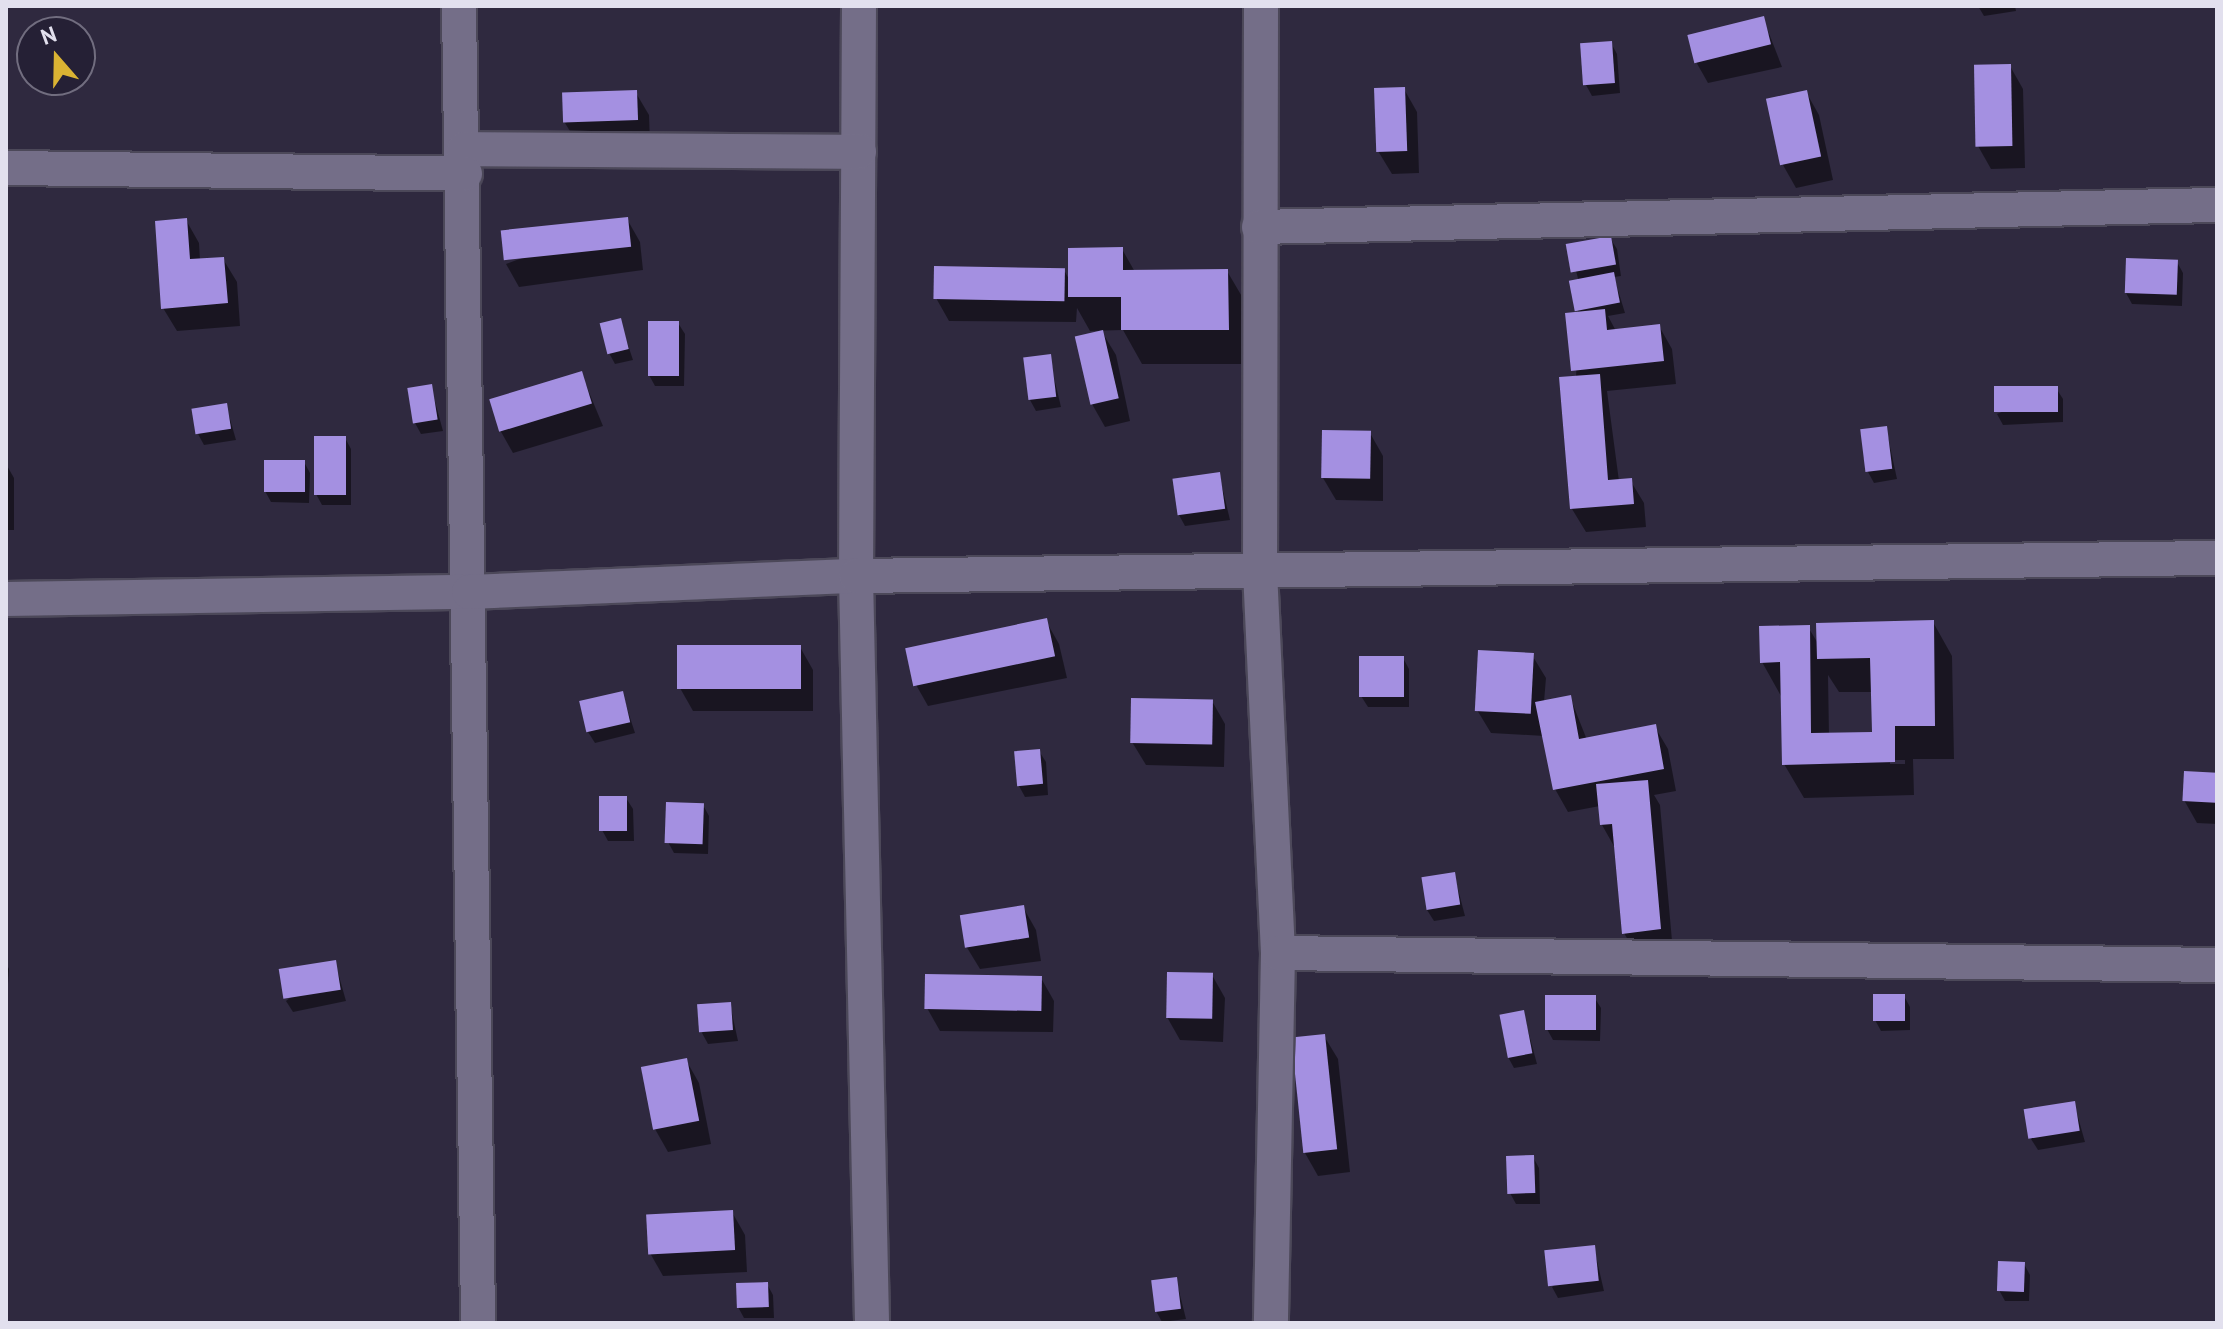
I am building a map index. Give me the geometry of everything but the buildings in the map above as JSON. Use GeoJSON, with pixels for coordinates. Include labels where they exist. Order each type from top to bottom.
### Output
{"type":"FeatureCollection","features":[{"type":"Feature","properties":{"kind":"street"},"geometry":{"type":"LineString","coordinates":[[459,6],[464,162],[478,1323]]}},
{"type":"Feature","properties":{"kind":"street"},"geometry":{"type":"LineString","coordinates":[[859,6],[856,576],[872,1323]]}},
{"type":"Feature","properties":{"kind":"street"},"geometry":{"type":"LineString","coordinates":[[1261,6],[1260,571],[1278,953],[1271,1323]]}},
{"type":"Feature","properties":{"kind":"street"},"geometry":{"type":"LineString","coordinates":[[6,168],[464,162],[859,152]]}},
{"type":"Feature","properties":{"kind":"street"},"geometry":{"type":"LineString","coordinates":[[1259,227],[2217,205]]}},
{"type":"Feature","properties":{"kind":"street"},"geometry":{"type":"LineString","coordinates":[[6,599],[469,592],[856,576],[2217,558]]}},
{"type":"Feature","properties":{"kind":"street"},"geometry":{"type":"LineString","coordinates":[[1278,953],[2217,965]]}}]}
